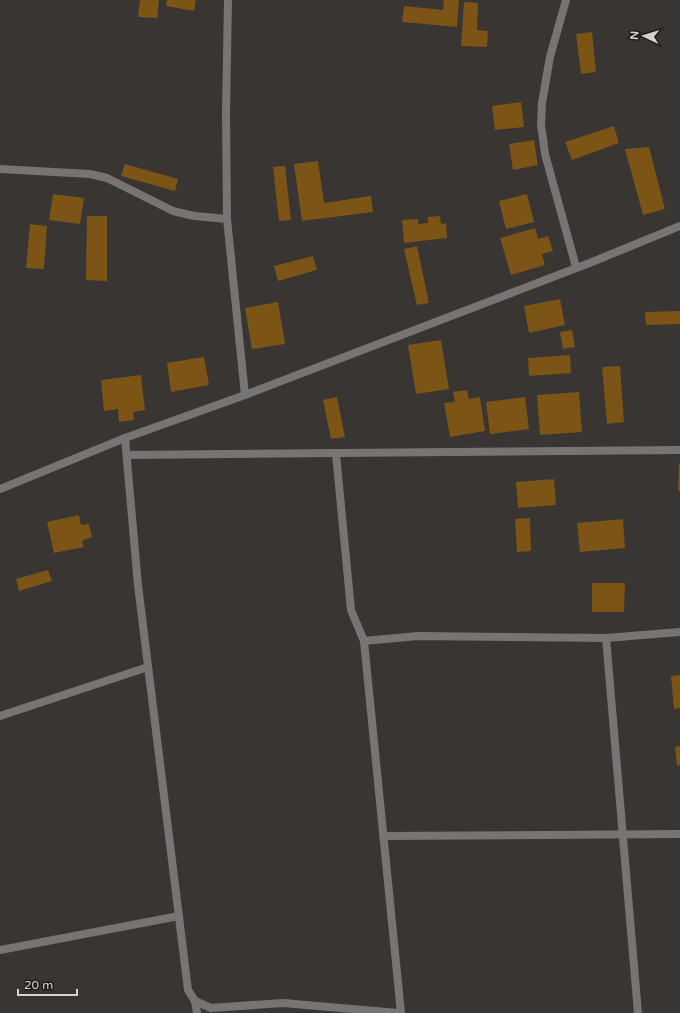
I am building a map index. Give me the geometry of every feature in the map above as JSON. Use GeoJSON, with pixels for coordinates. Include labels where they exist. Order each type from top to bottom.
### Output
{"type":"FeatureCollection","features":[{"type":"Feature","properties":{"kind":"street"},"geometry":{"type":"LineString","coordinates":[[228,0],[226,113],[227,219],[245,395]]}},
{"type":"Feature","properties":{"kind":"street"},"geometry":{"type":"LineString","coordinates":[[566,0],[550,57],[542,102],[541,124],[545,154],[576,267]]}},
{"type":"Feature","properties":{"kind":"street"},"geometry":{"type":"LineString","coordinates":[[0,169],[107,178],[173,211],[194,216],[227,219]]}},
{"type":"Feature","properties":{"kind":"street"},"geometry":{"type":"LineString","coordinates":[[0,489],[9,484],[125,438],[245,395],[680,226]]}},
{"type":"Feature","properties":{"kind":"street"},"geometry":{"type":"LineString","coordinates":[[125,438],[138,585],[188,990],[195,1001],[197,1013]]}},
{"type":"Feature","properties":{"kind":"street"},"geometry":{"type":"LineString","coordinates":[[127,455],[680,450]]}},
{"type":"Feature","properties":{"kind":"street"},"geometry":{"type":"LineString","coordinates":[[336,454],[351,610],[364,641],[401,1013]]}},
{"type":"Feature","properties":{"kind":"street"},"geometry":{"type":"LineString","coordinates":[[0,483],[9,484]]}},
{"type":"Feature","properties":{"kind":"street"},"geometry":{"type":"LineString","coordinates":[[364,641],[418,636],[606,638],[680,632]]}},
{"type":"Feature","properties":{"kind":"street"},"geometry":{"type":"LineString","coordinates":[[606,638],[624,834],[638,1013]]}},
{"type":"Feature","properties":{"kind":"street"},"geometry":{"type":"LineString","coordinates":[[0,716],[148,667]]}},
{"type":"Feature","properties":{"kind":"street"},"geometry":{"type":"LineString","coordinates":[[383,836],[680,834]]}},
{"type":"Feature","properties":{"kind":"street"},"geometry":{"type":"LineString","coordinates":[[0,950],[179,916]]}},
{"type":"Feature","properties":{"kind":"street"},"geometry":{"type":"LineString","coordinates":[[195,1001],[211,1008],[283,1003],[398,1013]]}},
{"type":"Feature","properties":{"kind":"building"},"geometry":{"type":"Polygon","coordinates":[[[140,0],[159,0],[157,18],[138,17],[140,0]]]}},
{"type":"Feature","properties":{"kind":"building"},"geometry":{"type":"Polygon","coordinates":[[[167,0],[196,0],[194,11],[166,6],[167,0]]]}},
{"type":"Feature","properties":{"kind":"building"},"geometry":{"type":"Polygon","coordinates":[[[444,0],[459,0],[457,27],[402,22],[404,6],[443,10],[444,0]]]}},
{"type":"Feature","properties":{"kind":"building"},"geometry":{"type":"Polygon","coordinates":[[[464,2],[478,3],[477,30],[488,31],[487,47],[461,46],[464,2]]]}},
{"type":"Feature","properties":{"kind":"building"},"geometry":{"type":"Polygon","coordinates":[[[592,32],[596,72],[581,74],[576,34],[592,32]]]}},
{"type":"Feature","properties":{"kind":"building"},"geometry":{"type":"Polygon","coordinates":[[[521,102],[524,127],[495,130],[492,106],[521,102]]]}},
{"type":"Feature","properties":{"kind":"building"},"geometry":{"type":"Polygon","coordinates":[[[614,126],[619,143],[572,160],[565,142],[614,126]]]}},
{"type":"Feature","properties":{"kind":"building"},"geometry":{"type":"Polygon","coordinates":[[[534,140],[538,165],[513,170],[509,144],[534,140]]]}},
{"type":"Feature","properties":{"kind":"building"},"geometry":{"type":"Polygon","coordinates":[[[649,147],[665,209],[643,215],[625,149],[649,147]]]}},
{"type":"Feature","properties":{"kind":"building"},"geometry":{"type":"Polygon","coordinates":[[[318,161],[324,203],[371,196],[373,212],[302,221],[294,164],[318,161]]]}},
{"type":"Feature","properties":{"kind":"building"},"geometry":{"type":"Polygon","coordinates":[[[125,164],[178,179],[175,191],[121,176],[125,164]]]}},
{"type":"Feature","properties":{"kind":"building"},"geometry":{"type":"Polygon","coordinates":[[[285,166],[291,220],[279,221],[273,167],[285,166]]]}},
{"type":"Feature","properties":{"kind":"building"},"geometry":{"type":"Polygon","coordinates":[[[53,194],[84,198],[80,224],[49,220],[53,194]]]}},
{"type":"Feature","properties":{"kind":"building"},"geometry":{"type":"Polygon","coordinates":[[[527,194],[534,222],[506,229],[499,201],[527,194]]]}},
{"type":"Feature","properties":{"kind":"building"},"geometry":{"type":"Polygon","coordinates":[[[87,216],[107,216],[107,281],[86,280],[87,216]]]}},
{"type":"Feature","properties":{"kind":"building"},"geometry":{"type":"Polygon","coordinates":[[[440,216],[441,224],[446,223],[447,238],[404,243],[402,220],[418,219],[418,224],[428,223],[428,217],[440,216]]]}},
{"type":"Feature","properties":{"kind":"building"},"geometry":{"type":"Polygon","coordinates":[[[30,224],[47,226],[44,269],[26,268],[30,224]]]}},
{"type":"Feature","properties":{"kind":"building"},"geometry":{"type":"Polygon","coordinates":[[[535,228],[538,239],[548,236],[553,251],[542,254],[545,265],[511,275],[500,238],[535,228]]]}},
{"type":"Feature","properties":{"kind":"building"},"geometry":{"type":"Polygon","coordinates":[[[417,246],[429,303],[417,305],[404,249],[417,246]]]}},
{"type":"Feature","properties":{"kind":"building"},"geometry":{"type":"Polygon","coordinates":[[[313,256],[317,270],[278,281],[274,266],[313,256]]]}},
{"type":"Feature","properties":{"kind":"building"},"geometry":{"type":"Polygon","coordinates":[[[560,299],[565,325],[529,333],[524,306],[560,299]]]}},
{"type":"Feature","properties":{"kind":"building"},"geometry":{"type":"Polygon","coordinates":[[[278,302],[285,344],[252,349],[245,308],[278,302]]]}},
{"type":"Feature","properties":{"kind":"building"},"geometry":{"type":"Polygon","coordinates":[[[680,311],[680,324],[646,325],[645,312],[680,311]]]}},
{"type":"Feature","properties":{"kind":"building"},"geometry":{"type":"Polygon","coordinates":[[[572,330],[575,347],[563,349],[560,332],[572,330]]]}},
{"type":"Feature","properties":{"kind":"building"},"geometry":{"type":"Polygon","coordinates":[[[441,340],[449,389],[416,394],[408,345],[441,340]]]}},
{"type":"Feature","properties":{"kind":"building"},"geometry":{"type":"Polygon","coordinates":[[[570,355],[571,373],[529,376],[528,358],[570,355]]]}},
{"type":"Feature","properties":{"kind":"building"},"geometry":{"type":"Polygon","coordinates":[[[204,357],[209,385],[171,392],[167,363],[204,357]]]}},
{"type":"Feature","properties":{"kind":"building"},"geometry":{"type":"Polygon","coordinates":[[[620,366],[624,422],[607,424],[602,367],[620,366]]]}},
{"type":"Feature","properties":{"kind":"building"},"geometry":{"type":"Polygon","coordinates":[[[141,375],[145,410],[133,412],[134,420],[119,422],[118,409],[104,411],[101,380],[141,375]]]}},
{"type":"Feature","properties":{"kind":"building"},"geometry":{"type":"Polygon","coordinates":[[[467,390],[469,399],[480,397],[485,431],[450,437],[444,403],[455,402],[453,392],[467,390]]]}},
{"type":"Feature","properties":{"kind":"building"},"geometry":{"type":"Polygon","coordinates":[[[579,392],[582,432],[540,435],[537,395],[579,392]]]}},
{"type":"Feature","properties":{"kind":"building"},"geometry":{"type":"Polygon","coordinates":[[[337,397],[345,437],[331,439],[323,400],[337,397]]]}},
{"type":"Feature","properties":{"kind":"building"},"geometry":{"type":"Polygon","coordinates":[[[525,397],[529,429],[490,434],[486,402],[525,397]]]}},
{"type":"Feature","properties":{"kind":"building"},"geometry":{"type":"Polygon","coordinates":[[[679,463],[680,491],[678,491],[679,463]]]}},
{"type":"Feature","properties":{"kind":"building"},"geometry":{"type":"Polygon","coordinates":[[[554,479],[556,505],[518,508],[516,482],[554,479]]]}},
{"type":"Feature","properties":{"kind":"building"},"geometry":{"type":"Polygon","coordinates":[[[79,515],[81,525],[89,524],[92,537],[82,541],[84,547],[54,553],[47,522],[79,515]]]}},
{"type":"Feature","properties":{"kind":"building"},"geometry":{"type":"Polygon","coordinates":[[[530,518],[531,551],[517,552],[515,519],[530,518]]]}},
{"type":"Feature","properties":{"kind":"building"},"geometry":{"type":"Polygon","coordinates":[[[623,519],[625,548],[580,552],[577,523],[623,519]]]}},
{"type":"Feature","properties":{"kind":"building"},"geometry":{"type":"Polygon","coordinates":[[[48,570],[52,581],[19,591],[16,579],[48,570]]]}},
{"type":"Feature","properties":{"kind":"building"},"geometry":{"type":"Polygon","coordinates":[[[592,583],[625,583],[624,612],[592,612],[592,583]]]}},
{"type":"Feature","properties":{"kind":"building"},"geometry":{"type":"Polygon","coordinates":[[[680,675],[680,708],[674,709],[671,676],[680,675]]]}},
{"type":"Feature","properties":{"kind":"building"},"geometry":{"type":"Polygon","coordinates":[[[680,746],[680,765],[677,766],[675,747],[680,746]]]}}]}
